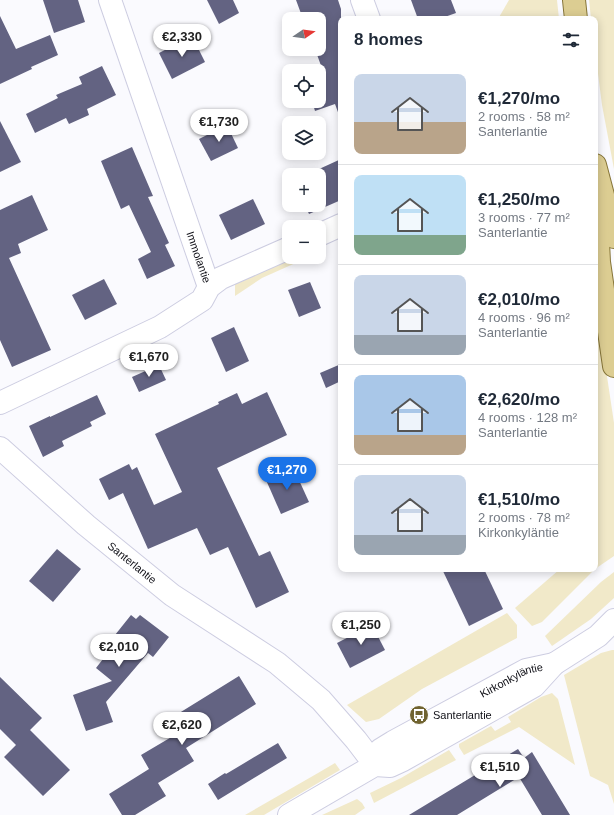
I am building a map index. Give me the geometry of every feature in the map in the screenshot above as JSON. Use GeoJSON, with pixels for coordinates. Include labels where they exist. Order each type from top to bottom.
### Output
{"type":"FeatureCollection","features":[{"type":"Feature","properties":{"kind":"main road"},"geometry":{"type":"LineString","coordinates":[[574,0],[576,16]]}},
{"type":"Feature","properties":{"kind":"main road"},"geometry":{"type":"LineString","coordinates":[[598,176],[614,237]]}},
{"type":"Feature","properties":{"kind":"main road"},"geometry":{"type":"LineString","coordinates":[[598,242],[599,262],[614,366]]}},
{"type":"Feature","properties":{"kind":"street","name":"Immolantie"},"geometry":{"type":"LineString","coordinates":[[0,403],[160,326],[202,300],[209,287],[110,0]]}},
{"type":"Feature","properties":{"kind":"street"},"geometry":{"type":"LineString","coordinates":[[362,0],[368,16]]}},
{"type":"Feature","properties":{"kind":"street"},"geometry":{"type":"LineString","coordinates":[[326,232],[338,226]]}},
{"type":"Feature","properties":{"kind":"street"},"geometry":{"type":"LineString","coordinates":[[209,287],[221,278],[282,251]]}},
{"type":"Feature","properties":{"kind":"street","name":"Santerlantie"},"geometry":{"type":"LineString","coordinates":[[0,448],[89,528],[172,596],[277,663],[321,700],[356,740],[375,766]]}},
{"type":"Feature","properties":{"kind":"street","name":"Kirkonkyläntie"},"geometry":{"type":"LineString","coordinates":[[375,766],[380,750],[393,742],[526,670],[554,664],[606,637],[614,620]]}},
{"type":"Feature","properties":{"kind":"street"},"geometry":{"type":"LineString","coordinates":[[289,815],[375,766]]}},
{"type":"Feature","properties":{"kind":"shaded area"},"geometry":{"type":"Polygon","coordinates":[[[509,0],[557,0],[559,16],[500,16],[509,0]]]}},
{"type":"Feature","properties":{"kind":"shaded area"},"geometry":{"type":"Polygon","coordinates":[[[589,0],[614,0],[614,169],[602,105],[598,74],[598,16],[591,16],[589,0]]]}},
{"type":"Feature","properties":{"kind":"shaded area"},"geometry":{"type":"Polygon","coordinates":[[[282,260],[282,264],[293,264],[262,278],[235,296],[235,284],[282,260]]]}},
{"type":"Feature","properties":{"kind":"shaded area"},"geometry":{"type":"Polygon","coordinates":[[[598,316],[614,423],[614,556],[598,567],[598,316]]]}},
{"type":"Feature","properties":{"kind":"shaded area"},"geometry":{"type":"Polygon","coordinates":[[[557,572],[592,572],[542,622],[532,626],[515,608],[557,572]]]}},
{"type":"Feature","properties":{"kind":"shaded area"},"geometry":{"type":"Polygon","coordinates":[[[614,572],[614,598],[591,619],[552,646],[545,636],[601,582],[614,572]]]}},
{"type":"Feature","properties":{"kind":"shaded area"},"geometry":{"type":"Polygon","coordinates":[[[507,613],[517,625],[517,638],[422,689],[379,719],[366,722],[347,705],[507,613]]]}},
{"type":"Feature","properties":{"kind":"shaded area"},"geometry":{"type":"Polygon","coordinates":[[[614,650],[614,804],[608,785],[590,776],[564,675],[601,653],[614,650]]]}},
{"type":"Feature","properties":{"kind":"shaded area"},"geometry":{"type":"Polygon","coordinates":[[[552,693],[558,699],[575,765],[519,727],[464,755],[459,747],[459,744],[491,726],[495,731],[511,722],[508,717],[541,697],[552,693]]]}},
{"type":"Feature","properties":{"kind":"shaded area"},"geometry":{"type":"Polygon","coordinates":[[[449,750],[456,760],[374,803],[370,793],[401,778],[449,750]]]}},
{"type":"Feature","properties":{"kind":"shaded area"},"geometry":{"type":"Polygon","coordinates":[[[335,763],[340,770],[264,815],[245,815],[318,773],[335,763]]]}},
{"type":"Feature","properties":{"kind":"shaded area"},"geometry":{"type":"Polygon","coordinates":[[[357,799],[365,808],[355,815],[322,815],[357,799]]]}},
{"type":"Feature","properties":{"kind":"building"},"geometry":{"type":"Polygon","coordinates":[[[43,0],[78,0],[85,22],[54,33],[43,0]]]}},
{"type":"Feature","properties":{"kind":"building"},"geometry":{"type":"Polygon","coordinates":[[[207,0],[233,0],[239,13],[219,24],[207,0]]]}},
{"type":"Feature","properties":{"kind":"building"},"geometry":{"type":"Polygon","coordinates":[[[296,0],[338,0],[341,9],[341,16],[338,16],[338,112],[335,104],[326,107],[326,64],[320,64],[318,56],[326,56],[326,12],[300,12],[296,0]]]}},
{"type":"Feature","properties":{"kind":"building"},"geometry":{"type":"Polygon","coordinates":[[[411,0],[451,0],[456,13],[448,16],[417,16],[411,0]]]}},
{"type":"Feature","properties":{"kind":"building"},"geometry":{"type":"Polygon","coordinates":[[[0,16],[16,49],[50,35],[58,55],[31,67],[32,69],[0,84],[0,16]]]}},
{"type":"Feature","properties":{"kind":"building"},"geometry":{"type":"Polygon","coordinates":[[[192,36],[205,62],[172,79],[159,53],[192,36]]]}},
{"type":"Feature","properties":{"kind":"building"},"geometry":{"type":"Polygon","coordinates":[[[102,66],[116,95],[87,109],[89,115],[69,124],[66,118],[35,133],[26,114],[58,98],[56,95],[82,84],[79,77],[102,66]]]}},
{"type":"Feature","properties":{"kind":"building"},"geometry":{"type":"Polygon","coordinates":[[[314,108],[324,108],[315,111],[314,108]]]}},
{"type":"Feature","properties":{"kind":"building"},"geometry":{"type":"Polygon","coordinates":[[[0,121],[21,162],[0,172],[0,121]]]}},
{"type":"Feature","properties":{"kind":"building"},"geometry":{"type":"Polygon","coordinates":[[[227,125],[238,148],[211,161],[199,139],[227,125]]]}},
{"type":"Feature","properties":{"kind":"building"},"geometry":{"type":"Polygon","coordinates":[[[132,147],[153,196],[148,197],[169,243],[165,245],[175,266],[147,279],[138,259],[151,252],[129,205],[121,209],[101,161],[132,147]]]}},
{"type":"Feature","properties":{"kind":"building"},"geometry":{"type":"Polygon","coordinates":[[[338,160],[338,201],[326,207],[326,168],[321,168],[338,160]]]}},
{"type":"Feature","properties":{"kind":"building"},"geometry":{"type":"Polygon","coordinates":[[[32,195],[48,230],[18,244],[21,253],[9,258],[51,350],[12,367],[0,340],[0,210],[32,195]]]}},
{"type":"Feature","properties":{"kind":"building"},"geometry":{"type":"Polygon","coordinates":[[[253,199],[265,224],[231,240],[219,215],[253,199]]]}},
{"type":"Feature","properties":{"kind":"building"},"geometry":{"type":"Polygon","coordinates":[[[104,279],[117,304],[85,320],[72,295],[104,279]]]}},
{"type":"Feature","properties":{"kind":"building"},"geometry":{"type":"Polygon","coordinates":[[[310,282],[321,308],[299,317],[288,290],[310,282]]]}},
{"type":"Feature","properties":{"kind":"building"},"geometry":{"type":"Polygon","coordinates":[[[234,327],[249,361],[226,372],[211,338],[234,327]]]}},
{"type":"Feature","properties":{"kind":"building"},"geometry":{"type":"Polygon","coordinates":[[[159,365],[166,380],[139,392],[132,377],[159,365]]]}},
{"type":"Feature","properties":{"kind":"building"},"geometry":{"type":"Polygon","coordinates":[[[338,365],[338,382],[326,388],[320,373],[338,365]]]}},
{"type":"Feature","properties":{"kind":"building"},"geometry":{"type":"Polygon","coordinates":[[[267,392],[287,435],[217,468],[259,556],[270,551],[289,592],[256,608],[228,547],[210,555],[197,528],[148,549],[123,493],[109,500],[99,479],[129,464],[132,470],[137,467],[154,505],[182,492],[155,434],[219,404],[218,402],[237,393],[242,404],[267,392]]]}},
{"type":"Feature","properties":{"kind":"building"},"geometry":{"type":"Polygon","coordinates":[[[97,395],[106,414],[90,422],[92,426],[62,441],[64,446],[43,457],[29,426],[97,395]]]}},
{"type":"Feature","properties":{"kind":"building"},"geometry":{"type":"Polygon","coordinates":[[[293,467],[309,502],[281,514],[266,480],[293,467]]]}},
{"type":"Feature","properties":{"kind":"building"},"geometry":{"type":"Polygon","coordinates":[[[57,549],[81,569],[53,602],[29,581],[57,549]]]}},
{"type":"Feature","properties":{"kind":"building"},"geometry":{"type":"Polygon","coordinates":[[[443,572],[485,572],[503,609],[469,626],[443,572]]]}},
{"type":"Feature","properties":{"kind":"building"},"geometry":{"type":"Polygon","coordinates":[[[131,615],[136,619],[140,615],[169,637],[153,657],[148,653],[106,702],[113,722],[86,731],[73,695],[112,681],[96,668],[103,659],[99,655],[131,615]]]}},
{"type":"Feature","properties":{"kind":"building"},"geometry":{"type":"Polygon","coordinates":[[[372,625],[385,650],[350,668],[337,643],[372,625]]]}},
{"type":"Feature","properties":{"kind":"building"},"geometry":{"type":"Polygon","coordinates":[[[239,676],[256,704],[186,748],[194,761],[158,783],[166,796],[135,815],[122,815],[109,794],[149,769],[141,755],[185,729],[176,715],[239,676]]]}},
{"type":"Feature","properties":{"kind":"building"},"geometry":{"type":"Polygon","coordinates":[[[0,677],[42,718],[30,730],[70,770],[43,796],[4,757],[16,745],[0,729],[0,677]]]}},
{"type":"Feature","properties":{"kind":"building"},"geometry":{"type":"Polygon","coordinates":[[[278,743],[287,758],[218,800],[208,784],[278,743]]]}},
{"type":"Feature","properties":{"kind":"building"},"geometry":{"type":"Polygon","coordinates":[[[518,749],[524,758],[532,752],[570,815],[542,815],[519,777],[457,815],[409,815],[518,749]]]}},
{"type":"Feature","properties":{"kind":"place","name":"Santerlantie"},"geometry":{"type":"Point","coordinates":[419,715]}}]}
